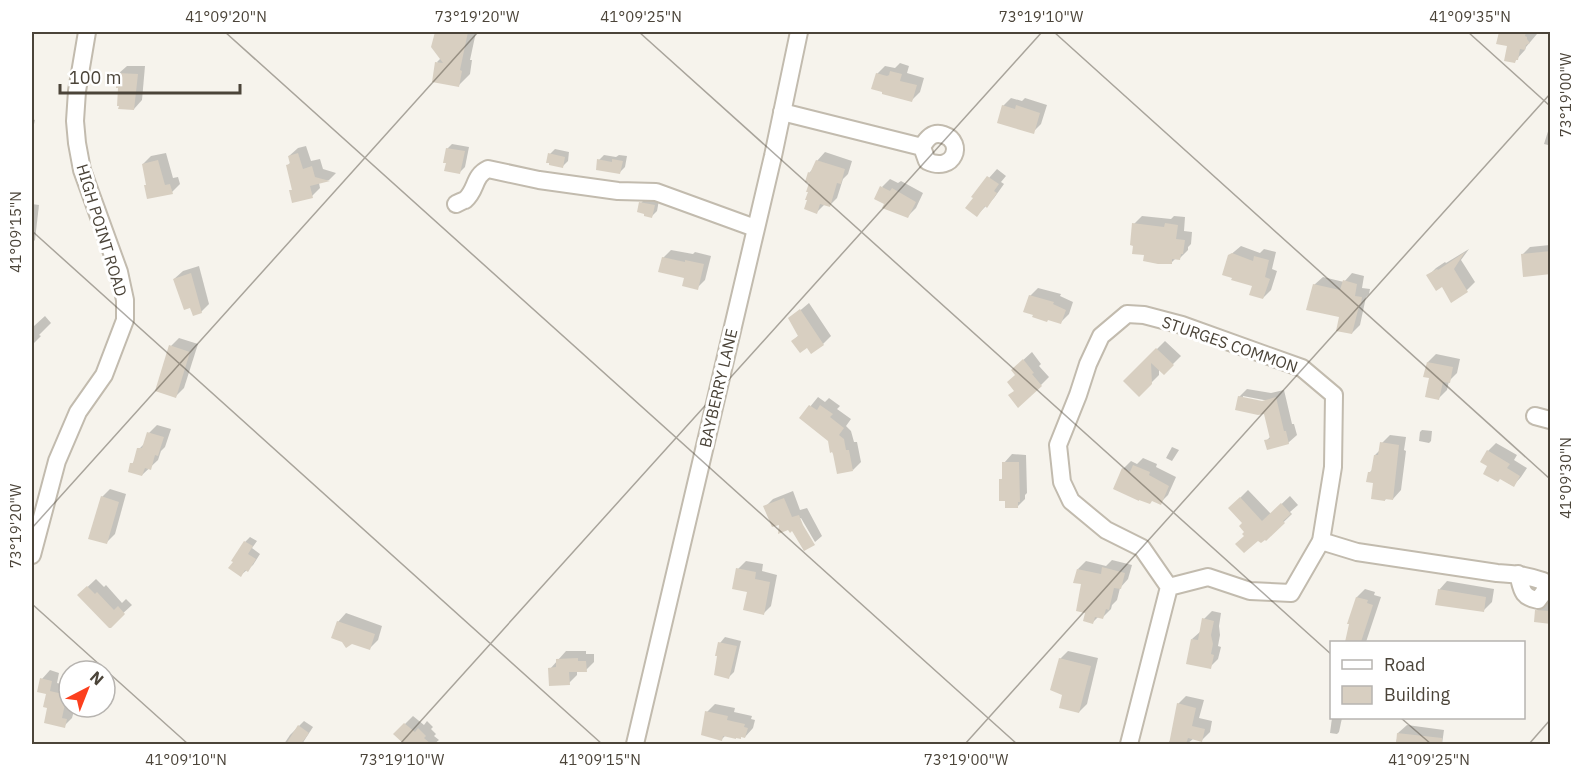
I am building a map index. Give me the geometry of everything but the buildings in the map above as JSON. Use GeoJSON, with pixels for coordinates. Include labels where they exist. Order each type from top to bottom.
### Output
{"type":"FeatureCollection","features":[{"type":"Feature","properties":{"kind":"street","name":"HIGH POINT ROAD"},"geometry":{"type":"LineString","coordinates":[[32,555],[57,461],[78,412],[104,375],[125,320],[125,300],[119,272],[82,170],[77,143],[75,121],[77,91],[87,32]]}},
{"type":"Feature","properties":{"kind":"street","name":"BAYBERRY LANE"},"geometry":{"type":"LineString","coordinates":[[635,744],[799,32]]}},
{"type":"Feature","properties":{"kind":"street"},"geometry":{"type":"LineString","coordinates":[[782,112],[922,147]]}},
{"type":"Feature","properties":{"kind":"street"},"geometry":{"type":"LineString","coordinates":[[456,204],[465,200],[472,191],[478,175],[488,169],[539,180],[618,191],[656,192],[755,228]]}},
{"type":"Feature","properties":{"kind":"street","name":"STURGES COMMON"},"geometry":{"type":"LineString","coordinates":[[1127,314],[1144,315],[1182,325],[1302,368],[1334,395],[1333,467],[1321,541],[1291,593],[1250,591],[1208,577],[1169,587],[1142,548],[1106,530],[1071,501],[1062,482],[1058,445],[1088,364],[1101,336],[1127,314]]}},
{"type":"Feature","properties":{"kind":"street"},"geometry":{"type":"LineString","coordinates":[[1321,541],[1357,552],[1497,573],[1518,574]]}},
{"type":"Feature","properties":{"kind":"street"},"geometry":{"type":"LineString","coordinates":[[1129,744],[1169,587]]}}]}
